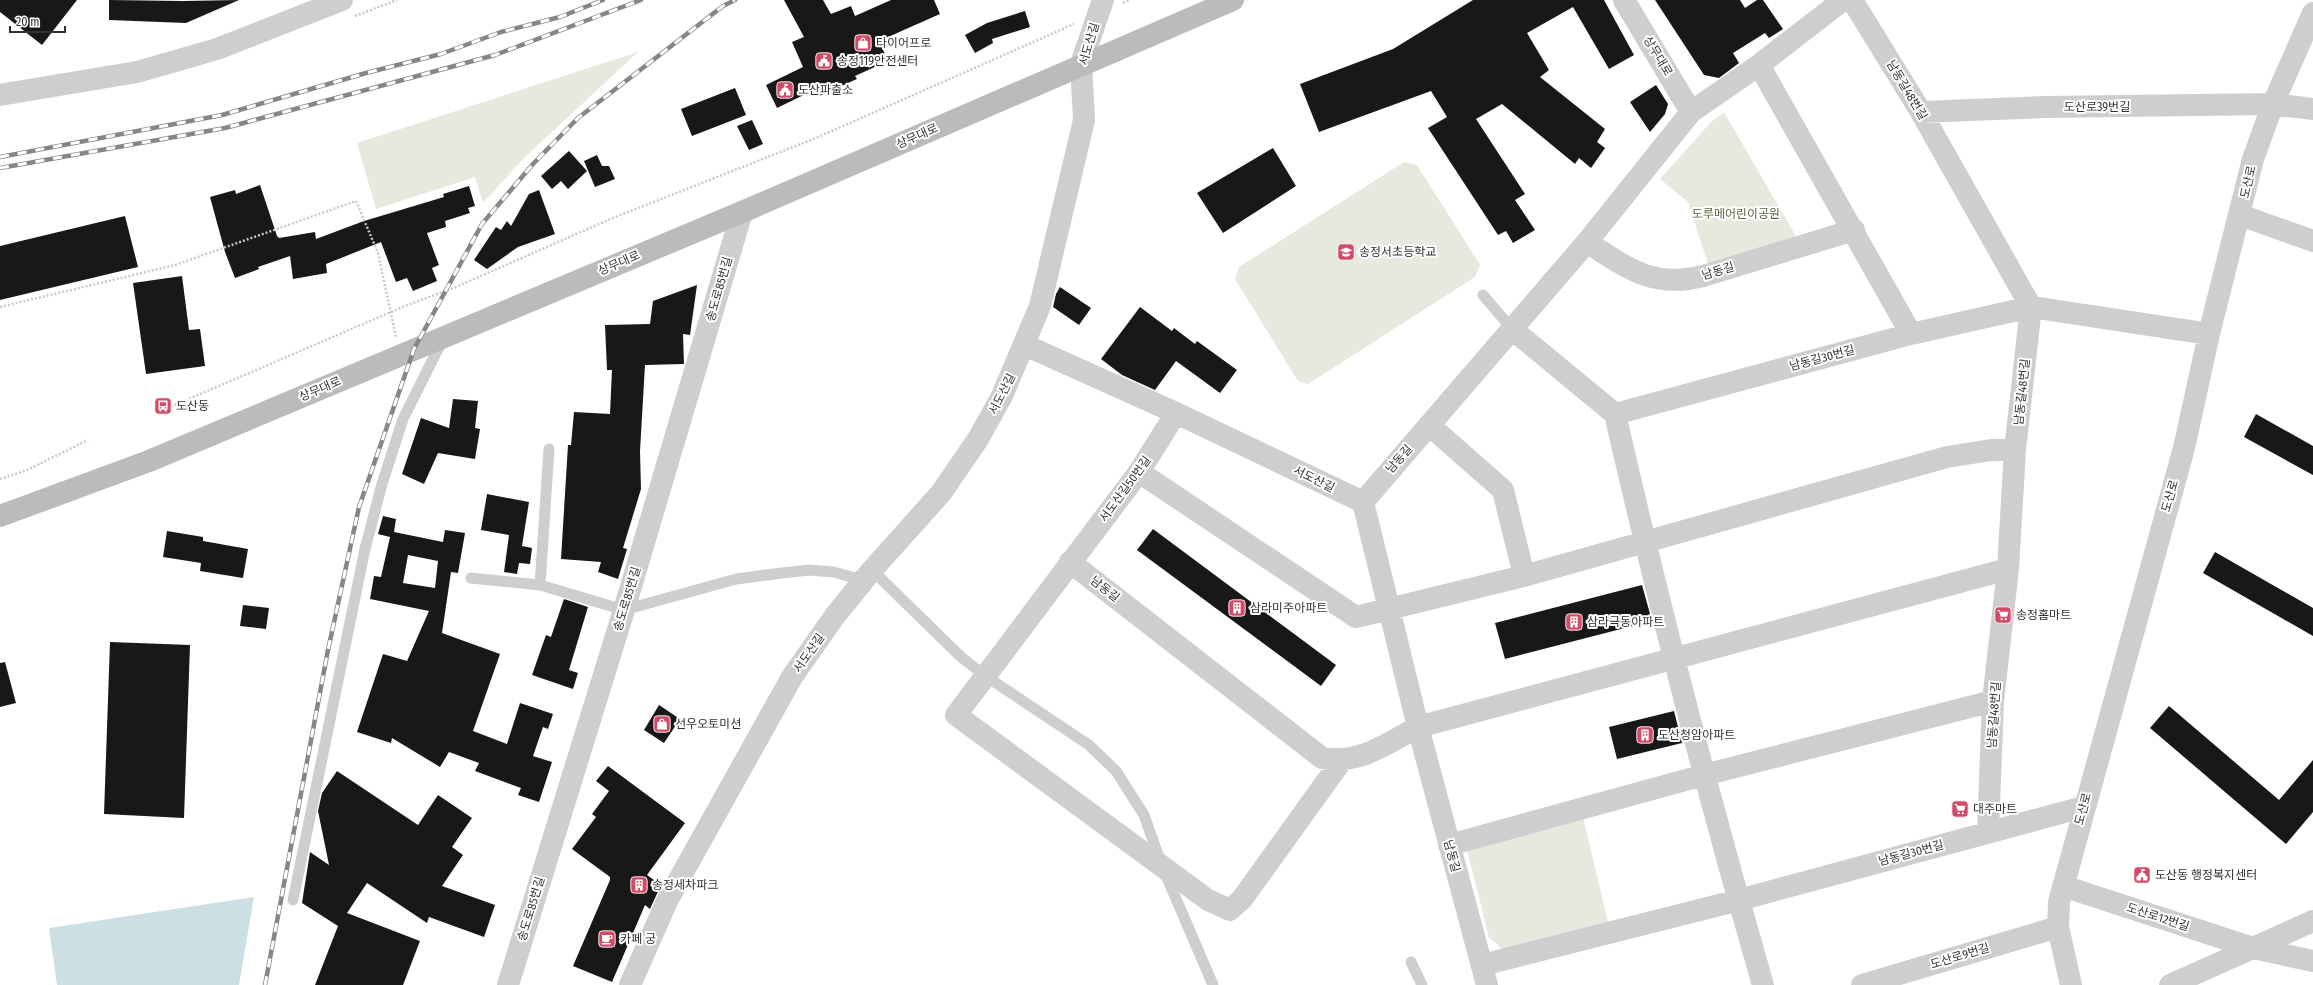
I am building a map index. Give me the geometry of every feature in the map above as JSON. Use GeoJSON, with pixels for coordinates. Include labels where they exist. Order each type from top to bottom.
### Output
{"type":"FeatureCollection","features":[{"type":"Feature","properties":{"kind":"main road","name":"상무대로"},"geometry":{"type":"LineString","coordinates":[[0,516],[149,461],[742,212],[1081,64],[1233,0]]}},
{"type":"Feature","properties":{"kind":"street"},"geometry":{"type":"LineString","coordinates":[[0,95],[137,72],[217,49],[342,0]]}},
{"type":"Feature","properties":{"kind":"street","name":"상무대로"},"geometry":{"type":"LineString","coordinates":[[1624,0],[1692,112]]}},
{"type":"Feature","properties":{"kind":"street","name":"남동길"},"geometry":{"type":"LineString","coordinates":[[1485,975],[1418,727],[1362,502],[1587,242],[1692,112],[1759,65],[1843,0]]}},
{"type":"Feature","properties":{"kind":"street","name":"남동길48번길"},"geometry":{"type":"LineString","coordinates":[[1852,0],[1921,112],[2031,307],[2015,450],[2008,569],[1994,700],[1988,831]]}},
{"type":"Feature","properties":{"kind":"street","name":"서도산길"},"geometry":{"type":"LineString","coordinates":[[630,985],[667,901],[792,677],[834,617],[872,570],[941,493],[978,439],[1002,396],[1025,345],[1040,306],[1084,120],[1081,64],[1101,7]]}},
{"type":"Feature","properties":{"kind":"street","name":"도산로"},"geometry":{"type":"LineString","coordinates":[[2071,985],[2058,927],[2059,902],[2184,448],[2209,334],[2253,159],[2273,104],[2313,13]]}},
{"type":"Feature","properties":{"kind":"street"},"geometry":{"type":"LineString","coordinates":[[1759,65],[1854,230],[1911,334]]}},
{"type":"Feature","properties":{"kind":"street","name":"도산로39번길"},"geometry":{"type":"LineString","coordinates":[[1921,112],[2045,107],[2273,104],[2313,109]]}},
{"type":"Feature","properties":{"kind":"street","name":"송도로85번길"},"geometry":{"type":"LineString","coordinates":[[508,985],[624,610],[742,212]]}},
{"type":"Feature","properties":{"kind":"street"},"geometry":{"type":"LineString","coordinates":[[2240,215],[2313,242]]}},
{"type":"Feature","properties":{"kind":"street","name":"남동길"},"geometry":{"type":"LineString","coordinates":[[1587,242],[1638,273],[1653,278],[1679,281],[1703,276],[1854,230]]}},
{"type":"Feature","properties":{"kind":"street"},"geometry":{"type":"LineString","coordinates":[[2031,307],[2209,334]]}},
{"type":"Feature","properties":{"kind":"street","name":"남동길30번길"},"geometry":{"type":"LineString","coordinates":[[1615,414],[1911,334],[2031,307]]}},
{"type":"Feature","properties":{"kind":"street"},"geometry":{"type":"LineString","coordinates":[[1512,329],[1615,414],[1644,543],[1704,775],[1763,985]]}},
{"type":"Feature","properties":{"kind":"street","name":"서도산길"},"geometry":{"type":"LineString","coordinates":[[1025,345],[1176,413],[1362,502]]}},
{"type":"Feature","properties":{"kind":"street","name":"서도산길50번길"},"geometry":{"type":"LineString","coordinates":[[1162,866],[956,715],[984,675],[1139,472],[1176,413]]}},
{"type":"Feature","properties":{"kind":"street"},"geometry":{"type":"LineString","coordinates":[[1429,424],[1503,490],[1524,576]]}},
{"type":"Feature","properties":{"kind":"street"},"geometry":{"type":"LineString","coordinates":[[1139,472],[1356,617],[1390,610],[1524,576],[1947,457],[1991,450],[2015,450]]}},
{"type":"Feature","properties":{"kind":"street","name":"남동길"},"geometry":{"type":"LineString","coordinates":[[1070,562],[1322,758],[1352,760],[1374,751],[1418,727]]}},
{"type":"Feature","properties":{"kind":"street"},"geometry":{"type":"LineString","coordinates":[[1418,727],[1674,657],[2008,569]]}},
{"type":"Feature","properties":{"kind":"street"},"geometry":{"type":"LineString","coordinates":[[1449,845],[1704,775],[1994,700]]}},
{"type":"Feature","properties":{"kind":"street"},"geometry":{"type":"LineString","coordinates":[[1162,866],[1208,900],[1230,910],[1242,899],[1342,760]]}},
{"type":"Feature","properties":{"kind":"street","name":"남동길30번길"},"geometry":{"type":"LineString","coordinates":[[1485,975],[1739,900],[1988,831],[2084,807]]}},
{"type":"Feature","properties":{"kind":"street","name":"도산로12번길"},"geometry":{"type":"LineString","coordinates":[[2063,886],[2253,948],[2313,962]]}},
{"type":"Feature","properties":{"kind":"street"},"geometry":{"type":"LineString","coordinates":[[2170,985],[2313,921]]}},
{"type":"Feature","properties":{"kind":"street","name":"도산로9번길"},"geometry":{"type":"LineString","coordinates":[[1865,985],[2058,927]]}},
{"type":"Feature","properties":{"kind":"lane"},"geometry":{"type":"LineString","coordinates":[[1483,295],[1512,329]]}},
{"type":"Feature","properties":{"kind":"lane"},"geometry":{"type":"LineString","coordinates":[[293,900],[365,549],[382,484],[403,419],[444,337]]}},
{"type":"Feature","properties":{"kind":"lane"},"geometry":{"type":"LineString","coordinates":[[540,585],[549,450]]}},
{"type":"Feature","properties":{"kind":"lane"},"geometry":{"type":"LineString","coordinates":[[471,578],[540,585],[624,610],[736,580],[809,570],[834,572],[855,578],[872,570],[960,656],[984,675],[1089,745],[1116,771],[1144,815],[1162,866],[1213,985]]}},
{"type":"Feature","properties":{"kind":"lane"},"geometry":{"type":"LineString","coordinates":[[1411,962],[1422,985]]}},
{"type":"Feature","properties":{"kind":"path"},"geometry":{"type":"LineString","coordinates":[[156,413],[391,312],[456,287],[608,220],[816,138],[1101,7],[1130,0]]}},
{"type":"Feature","properties":{"kind":"path"},"geometry":{"type":"LineString","coordinates":[[0,307],[175,265],[356,201],[378,253],[400,355]]}},
{"type":"Feature","properties":{"kind":"path"},"geometry":{"type":"LineString","coordinates":[[0,479],[25,471],[88,440]]}},
{"type":"Feature","properties":{"kind":"green space"},"geometry":{"type":"Polygon","coordinates":[[[638,52],[525,157],[483,203],[475,177],[376,209],[357,143],[638,52]]]}},
{"type":"Feature","properties":{"kind":"green space","name":"도루메어린이공원"},"geometry":{"type":"Polygon","coordinates":[[[1724,112],[1797,238],[1709,267],[1688,202],[1660,179],[1712,121],[1724,112]]]}},
{"type":"Feature","properties":{"kind":"green space"},"geometry":{"type":"Polygon","coordinates":[[[1404,162],[1417,165],[1480,265],[1475,277],[1308,384],[1298,381],[1235,279],[1239,267],[1404,162]]]}},
{"type":"Feature","properties":{"kind":"green space"},"geometry":{"type":"Polygon","coordinates":[[[1583,817],[1609,926],[1504,951],[1489,937],[1466,846],[1583,817]]]}},
{"type":"Feature","properties":{"kind":"shaded area"},"geometry":{"type":"Polygon","coordinates":[[[254,897],[239,985],[57,985],[49,928],[254,897]]]}},
{"type":"Feature","properties":{"kind":"building"},"geometry":{"type":"Polygon","coordinates":[[[0,0],[77,0],[42,45],[0,12],[0,0]]]}},
{"type":"Feature","properties":{"kind":"building"},"geometry":{"type":"Polygon","coordinates":[[[109,0],[239,0],[186,23],[109,20],[109,0]]]}},
{"type":"Feature","properties":{"kind":"building"},"geometry":{"type":"Polygon","coordinates":[[[784,0],[823,0],[831,14],[851,6],[855,16],[891,0],[934,0],[940,14],[879,41],[888,61],[855,76],[857,79],[817,97],[814,90],[777,108],[766,85],[803,67],[792,42],[804,37],[784,0]]]}},
{"type":"Feature","properties":{"kind":"building"},"geometry":{"type":"Polygon","coordinates":[[[1473,0],[1604,0],[1634,55],[1609,69],[1573,7],[1527,33],[1549,70],[1540,77],[1605,129],[1597,142],[1605,148],[1591,168],[1579,158],[1575,164],[1502,104],[1476,119],[1525,194],[1515,200],[1535,230],[1513,243],[1506,231],[1498,235],[1428,128],[1447,117],[1431,91],[1319,132],[1300,84],[1393,49],[1473,0]]]}},
{"type":"Feature","properties":{"kind":"building"},"geometry":{"type":"Polygon","coordinates":[[[1655,0],[1740,0],[1745,8],[1757,0],[1763,0],[1783,29],[1769,38],[1765,33],[1733,53],[1739,63],[1719,78],[1704,75],[1655,0]]]}},
{"type":"Feature","properties":{"kind":"building"},"geometry":{"type":"Polygon","coordinates":[[[1025,11],[1030,27],[992,39],[993,43],[975,53],[965,35],[987,23],[1025,11]]]}},
{"type":"Feature","properties":{"kind":"building"},"geometry":{"type":"Polygon","coordinates":[[[1656,85],[1668,104],[1665,114],[1650,132],[1630,102],[1656,85]]]}},
{"type":"Feature","properties":{"kind":"building"},"geometry":{"type":"Polygon","coordinates":[[[735,88],[746,115],[692,136],[681,109],[735,88]]]}},
{"type":"Feature","properties":{"kind":"building"},"geometry":{"type":"Polygon","coordinates":[[[752,120],[763,144],[749,150],[737,126],[752,120]]]}},
{"type":"Feature","properties":{"kind":"building"},"geometry":{"type":"Polygon","coordinates":[[[1273,148],[1296,186],[1223,233],[1197,193],[1273,148]]]}},
{"type":"Feature","properties":{"kind":"building"},"geometry":{"type":"Polygon","coordinates":[[[569,151],[587,171],[568,189],[561,181],[552,189],[541,176],[569,151]]]}},
{"type":"Feature","properties":{"kind":"building"},"geometry":{"type":"Polygon","coordinates":[[[597,155],[602,166],[609,166],[615,179],[595,187],[584,161],[597,155]]]}},
{"type":"Feature","properties":{"kind":"building"},"geometry":{"type":"Polygon","coordinates":[[[260,185],[277,236],[279,238],[315,232],[316,239],[364,221],[444,197],[443,194],[469,186],[475,206],[468,208],[470,213],[445,221],[446,227],[427,233],[439,265],[432,268],[437,281],[413,291],[407,278],[396,282],[381,242],[326,264],[327,273],[293,279],[290,256],[258,267],[259,269],[235,278],[225,252],[210,197],[235,190],[236,194],[260,185]]]}},
{"type":"Feature","properties":{"kind":"building"},"geometry":{"type":"Polygon","coordinates":[[[539,190],[555,234],[518,247],[487,269],[474,260],[496,227],[501,230],[507,221],[511,226],[529,194],[539,190]]]}},
{"type":"Feature","properties":{"kind":"building"},"geometry":{"type":"Polygon","coordinates":[[[125,216],[138,267],[0,300],[0,246],[125,216]]]}},
{"type":"Feature","properties":{"kind":"building"},"geometry":{"type":"Polygon","coordinates":[[[182,276],[189,330],[200,329],[205,366],[146,374],[133,283],[182,276]]]}},
{"type":"Feature","properties":{"kind":"building"},"geometry":{"type":"Polygon","coordinates":[[[697,285],[690,335],[683,334],[684,364],[645,365],[640,451],[641,489],[623,548],[627,549],[618,579],[598,572],[601,562],[561,559],[568,445],[571,445],[574,412],[610,414],[612,370],[607,370],[605,325],[650,324],[653,301],[697,285]]]}},
{"type":"Feature","properties":{"kind":"building"},"geometry":{"type":"Polygon","coordinates":[[[1060,287],[1091,308],[1079,325],[1053,307],[1056,294],[1060,287]]]}},
{"type":"Feature","properties":{"kind":"building"},"geometry":{"type":"Polygon","coordinates":[[[1140,307],[1172,331],[1174,328],[1195,344],[1197,341],[1237,370],[1220,393],[1176,361],[1155,390],[1122,375],[1101,359],[1140,307]]]}},
{"type":"Feature","properties":{"kind":"building"},"geometry":{"type":"Polygon","coordinates":[[[453,399],[478,401],[475,428],[480,429],[475,459],[438,453],[424,484],[402,474],[421,418],[449,428],[453,399]]]}},
{"type":"Feature","properties":{"kind":"building"},"geometry":{"type":"Polygon","coordinates":[[[2256,414],[2313,446],[2313,475],[2244,437],[2256,414]]]}},
{"type":"Feature","properties":{"kind":"building"},"geometry":{"type":"Polygon","coordinates":[[[487,494],[529,502],[522,546],[532,548],[530,564],[519,563],[517,574],[504,572],[509,535],[481,530],[487,494]]]}},
{"type":"Feature","properties":{"kind":"building"},"geometry":{"type":"Polygon","coordinates":[[[383,516],[396,519],[394,532],[443,542],[445,530],[465,533],[458,573],[451,572],[442,633],[500,654],[473,731],[507,744],[520,703],[553,714],[548,729],[543,727],[533,756],[552,762],[539,802],[518,795],[521,788],[475,771],[479,763],[449,752],[440,767],[392,738],[391,743],[357,732],[383,654],[407,661],[429,611],[370,599],[374,576],[381,577],[390,537],[378,534],[383,516]],[[408,555],[403,583],[435,588],[438,561],[408,555]]]}},
{"type":"Feature","properties":{"kind":"building","name":"삼라미주아파트"},"geometry":{"type":"Polygon","coordinates":[[[1153,529],[1336,665],[1321,686],[1137,550],[1153,529]]]}},
{"type":"Feature","properties":{"kind":"building"},"geometry":{"type":"Polygon","coordinates":[[[167,531],[203,537],[203,541],[248,549],[243,578],[200,571],[201,563],[163,557],[167,531]]]}},
{"type":"Feature","properties":{"kind":"building"},"geometry":{"type":"Polygon","coordinates":[[[2215,552],[2313,608],[2313,636],[2203,573],[2215,552]]]}},
{"type":"Feature","properties":{"kind":"building","name":"삼라극동아파트"},"geometry":{"type":"Polygon","coordinates":[[[1642,585],[1652,621],[1505,659],[1495,623],[1642,585]]]}},
{"type":"Feature","properties":{"kind":"building"},"geometry":{"type":"Polygon","coordinates":[[[564,599],[588,607],[569,670],[578,673],[573,689],[532,675],[546,635],[551,637],[564,599]]]}},
{"type":"Feature","properties":{"kind":"building"},"geometry":{"type":"Polygon","coordinates":[[[243,605],[269,608],[266,629],[240,626],[243,605]]]}},
{"type":"Feature","properties":{"kind":"building"},"geometry":{"type":"Polygon","coordinates":[[[110,642],[190,645],[184,818],[104,814],[110,642]]]}},
{"type":"Feature","properties":{"kind":"building"},"geometry":{"type":"Polygon","coordinates":[[[5,662],[16,703],[0,707],[0,663],[5,662]]]}},
{"type":"Feature","properties":{"kind":"building","name":"선우오토미션"},"geometry":{"type":"Polygon","coordinates":[[[659,705],[680,719],[664,743],[644,730],[659,705]]]}},
{"type":"Feature","properties":{"kind":"building"},"geometry":{"type":"Polygon","coordinates":[[[2169,706],[2279,800],[2313,760],[2313,812],[2286,844],[2150,728],[2169,706]]]}},
{"type":"Feature","properties":{"kind":"building","name":"도산청암아파트"},"geometry":{"type":"Polygon","coordinates":[[[1674,711],[1682,743],[1617,759],[1609,727],[1674,711]]]}},
{"type":"Feature","properties":{"kind":"building"},"geometry":{"type":"Polygon","coordinates":[[[608,766],[685,823],[647,875],[661,885],[650,909],[645,905],[612,982],[573,966],[610,880],[610,877],[572,849],[596,817],[592,814],[609,791],[596,781],[608,766]]]}},
{"type":"Feature","properties":{"kind":"building"},"geometry":{"type":"Polygon","coordinates":[[[337,771],[418,825],[438,795],[472,818],[452,847],[463,855],[442,886],[495,905],[484,937],[429,917],[427,923],[367,883],[347,913],[420,941],[403,985],[315,985],[338,926],[302,903],[310,852],[329,865],[318,811],[322,793],[337,771]]]}},
{"type":"Feature","properties":{"kind":"railway"},"geometry":{"type":"LineString","coordinates":[[0,157],[222,115],[366,73],[441,54],[501,32],[560,17],[603,0]]}},
{"type":"Feature","properties":{"kind":"railway"},"geometry":{"type":"LineString","coordinates":[[0,168],[225,128],[495,55],[641,0]]}},
{"type":"Feature","properties":{"kind":"railway"},"geometry":{"type":"LineString","coordinates":[[265,985],[328,650],[359,507],[414,349],[482,224],[533,164],[578,118],[723,6],[735,0]]}},
{"type":"Feature","properties":{"kind":"place","name":"타이어프로"},"geometry":{"type":"Point","coordinates":[863,43]}},
{"type":"Feature","properties":{"kind":"place","name":"송정119안전센터"},"geometry":{"type":"Point","coordinates":[824,61]}},
{"type":"Feature","properties":{"kind":"place","name":"도산파출소"},"geometry":{"type":"Point","coordinates":[785,90]}},
{"type":"Feature","properties":{"kind":"place","name":"송정서초등학교"},"geometry":{"type":"Point","coordinates":[1346,252]}},
{"type":"Feature","properties":{"kind":"place","name":"도산동"},"geometry":{"type":"Point","coordinates":[163,406]}},
{"type":"Feature","properties":{"kind":"place","name":"삼라미주아파트"},"geometry":{"type":"Point","coordinates":[1237,608]}},
{"type":"Feature","properties":{"kind":"place","name":"송정홈마트"},"geometry":{"type":"Point","coordinates":[2003,615]}},
{"type":"Feature","properties":{"kind":"place","name":"삼라극동아파트"},"geometry":{"type":"Point","coordinates":[1574,622]}},
{"type":"Feature","properties":{"kind":"place","name":"선우오토미션"},"geometry":{"type":"Point","coordinates":[662,724]}},
{"type":"Feature","properties":{"kind":"place","name":"도산청암아파트"},"geometry":{"type":"Point","coordinates":[1645,735]}},
{"type":"Feature","properties":{"kind":"place","name":"대주마트"},"geometry":{"type":"Point","coordinates":[1960,809]}},
{"type":"Feature","properties":{"kind":"place","name":"도산동 행정복지센터"},"geometry":{"type":"Point","coordinates":[2142,875]}},
{"type":"Feature","properties":{"kind":"place","name":"송정세차파크"},"geometry":{"type":"Point","coordinates":[639,885]}},
{"type":"Feature","properties":{"kind":"place","name":"카페 궁"},"geometry":{"type":"Point","coordinates":[607,939]}}]}
